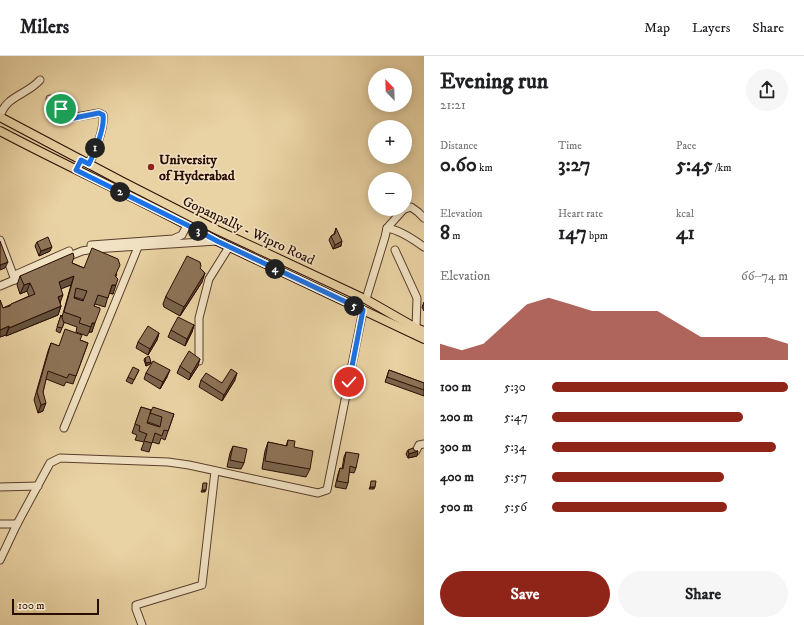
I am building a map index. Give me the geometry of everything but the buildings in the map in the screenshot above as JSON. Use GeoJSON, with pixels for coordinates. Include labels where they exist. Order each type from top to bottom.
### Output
{"type":"FeatureCollection","features":[{"type":"Feature","properties":{"kind":"main road","name":"Gopanpally - Wipro Road"},"geometry":{"type":"LineString","coordinates":[[0,117],[210,226],[366,299],[420,330]]}},
{"type":"Feature","properties":{"kind":"main road","name":"Gopanpally - Wipro Road"},"geometry":{"type":"LineString","coordinates":[[0,131],[229,247],[424,339]]}},
{"type":"Feature","properties":{"kind":"main road"},"geometry":{"type":"LineString","coordinates":[[66,165],[71,155]]}},
{"type":"Feature","properties":{"kind":"main road"},"geometry":{"type":"LineString","coordinates":[[76,170],[81,160]]}},
{"type":"Feature","properties":{"kind":"street"},"geometry":{"type":"LineString","coordinates":[[0,117],[6,104],[33,87],[40,80]]}},
{"type":"Feature","properties":{"kind":"street"},"geometry":{"type":"LineString","coordinates":[[50,99],[59,104],[62,118],[64,120],[99,113],[103,115],[102,128],[89,164]]}},
{"type":"Feature","properties":{"kind":"street"},"geometry":{"type":"LineString","coordinates":[[412,208],[424,218]]}},
{"type":"Feature","properties":{"kind":"street"},"geometry":{"type":"LineString","coordinates":[[366,299],[386,238],[387,228],[398,216]]}},
{"type":"Feature","properties":{"kind":"street"},"geometry":{"type":"LineString","coordinates":[[0,286],[81,246],[173,239],[182,235],[187,225]]}},
{"type":"Feature","properties":{"kind":"street"},"geometry":{"type":"LineString","coordinates":[[387,228],[393,229],[424,247]]}},
{"type":"Feature","properties":{"kind":"street"},"geometry":{"type":"LineString","coordinates":[[0,240],[14,278]]}},
{"type":"Feature","properties":{"kind":"street"},"geometry":{"type":"LineString","coordinates":[[0,281],[14,278],[82,251],[217,241]]}},
{"type":"Feature","properties":{"kind":"street"},"geometry":{"type":"LineString","coordinates":[[64,428],[138,247]]}},
{"type":"Feature","properties":{"kind":"street"},"geometry":{"type":"LineString","coordinates":[[199,362],[199,318],[209,279],[229,247]]}},
{"type":"Feature","properties":{"kind":"street"},"geometry":{"type":"LineString","coordinates":[[395,250],[417,298],[420,330]]}},
{"type":"Feature","properties":{"kind":"street"},"geometry":{"type":"LineString","coordinates":[[0,560],[17,524],[50,463],[60,458],[168,462],[190,465],[318,493],[327,490],[363,310]]}},
{"type":"Feature","properties":{"kind":"street"},"geometry":{"type":"LineString","coordinates":[[416,451],[419,445],[424,444]]}},
{"type":"Feature","properties":{"kind":"street"},"geometry":{"type":"LineString","coordinates":[[142,625],[136,605],[202,585],[215,471]]}},
{"type":"Feature","properties":{"kind":"street"},"geometry":{"type":"LineString","coordinates":[[0,487],[38,486]]}},
{"type":"Feature","properties":{"kind":"street"},"geometry":{"type":"LineString","coordinates":[[0,524],[17,524]]}},
{"type":"Feature","properties":{"kind":"place","name":"University of Hyderabad"},"geometry":{"type":"Point","coordinates":[151,167]}},
{"type":"Feature","properties":{"kind":"route"},"geometry":{"type":"LineString","coordinates":[[61,109],[60,114],[64,120],[99,113],[103,115],[102,128],[89,164],[81,160],[76,170],[229,247],[363,310],[349,382]]}}]}
